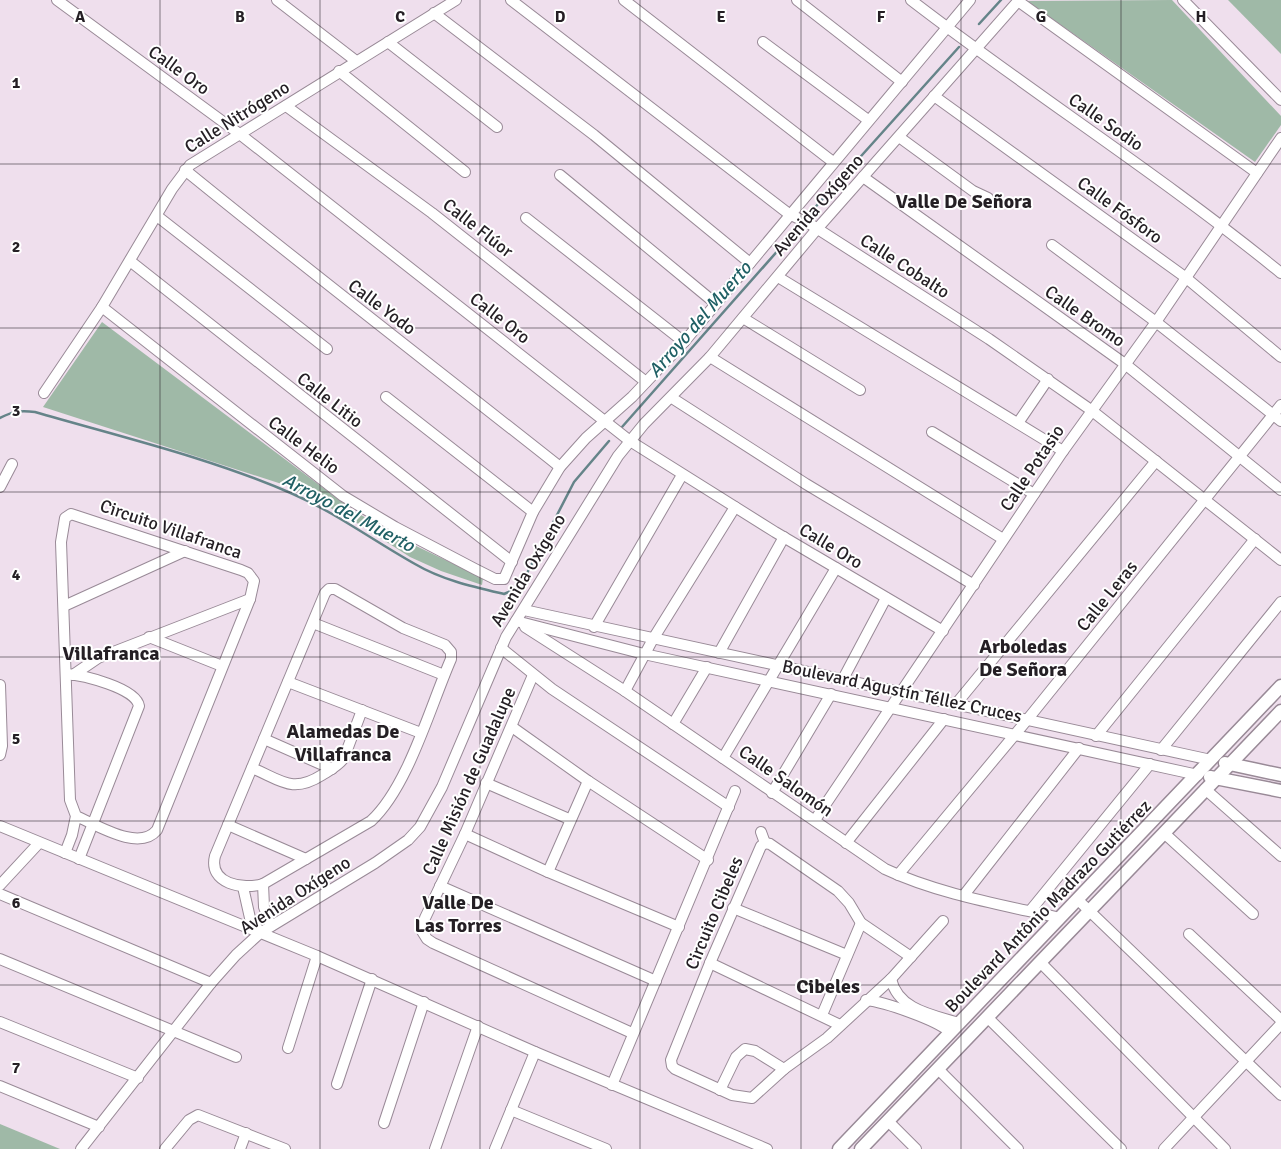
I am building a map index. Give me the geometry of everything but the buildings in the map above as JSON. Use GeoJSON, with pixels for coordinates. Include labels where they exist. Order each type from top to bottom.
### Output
{"type":"FeatureCollection","features":[{"type":"Feature","properties":{"kind":"street","name":"Calle Oro"},"geometry":{"type":"LineString","coordinates":[[57,0],[70,4],[241,135],[630,441],[682,475],[943,632]]}},
{"type":"Feature","properties":{"kind":"street"},"geometry":{"type":"LineString","coordinates":[[277,0],[356,61]]}},
{"type":"Feature","properties":{"kind":"street","name":"Calle Nitrógeno"},"geometry":{"type":"LineString","coordinates":[[44,393],[102,307],[185,170],[199,157],[241,135],[339,71],[456,0]]}},
{"type":"Feature","properties":{"kind":"street","name":"Calle Cobalto"},"geometry":{"type":"LineString","coordinates":[[511,0],[789,214],[818,229],[1048,379],[1091,410],[1281,560]]}},
{"type":"Feature","properties":{"kind":"street"},"geometry":{"type":"LineString","coordinates":[[624,0],[833,162]]}},
{"type":"Feature","properties":{"kind":"street"},"geometry":{"type":"LineString","coordinates":[[797,0],[902,82]]}},
{"type":"Feature","properties":{"kind":"street","name":"Calle Sodio"},"geometry":{"type":"LineString","coordinates":[[911,0],[975,50],[1221,224],[1281,273]]}},
{"type":"Feature","properties":{"kind":"street","name":"Avenida Oxígeno"},"geometry":{"type":"LineString","coordinates":[[504,579],[533,512],[560,467],[684,342],[789,214],[970,0]]}},
{"type":"Feature","properties":{"kind":"street"},"geometry":{"type":"LineString","coordinates":[[1018,0],[1257,173]]}},
{"type":"Feature","properties":{"kind":"street","name":"Avenida Oxígeno"},"geometry":{"type":"LineString","coordinates":[[81,1149],[211,983],[260,933],[375,863],[408,840],[420,827],[442,787],[500,648],[580,515],[630,441],[710,357],[818,229],[1018,0]]}},
{"type":"Feature","properties":{"kind":"street"},"geometry":{"type":"LineString","coordinates":[[1183,0],[1281,100]]}},
{"type":"Feature","properties":{"kind":"street"},"geometry":{"type":"LineString","coordinates":[[434,13],[594,136],[750,263]]}},
{"type":"Feature","properties":{"kind":"street"},"geometry":{"type":"LineString","coordinates":[[388,42],[497,128]]}},
{"type":"Feature","properties":{"kind":"street"},"geometry":{"type":"LineString","coordinates":[[763,42],[868,120]]}},
{"type":"Feature","properties":{"kind":"street"},"geometry":{"type":"LineString","coordinates":[[339,71],[465,172]]}},
{"type":"Feature","properties":{"kind":"street","name":"Calle Fósforo"},"geometry":{"type":"LineString","coordinates":[[934,96],[1185,277],[1281,357]]}},
{"type":"Feature","properties":{"kind":"street","name":"Calle Flúor"},"geometry":{"type":"LineString","coordinates":[[286,106],[447,225],[646,382]]}},
{"type":"Feature","properties":{"kind":"street"},"geometry":{"type":"LineString","coordinates":[[898,137],[973,191],[988,198]]}},
{"type":"Feature","properties":{"kind":"street","name":"Calle Potasio"},"geometry":{"type":"LineString","coordinates":[[815,820],[900,691],[943,632],[1003,539],[1091,410],[1156,322],[1281,138]]}},
{"type":"Feature","properties":{"kind":"street","name":"Calle Yodo"},"geometry":{"type":"LineString","coordinates":[[185,170],[356,309],[419,355],[560,467]]}},
{"type":"Feature","properties":{"kind":"street"},"geometry":{"type":"LineString","coordinates":[[560,175],[715,303]]}},
{"type":"Feature","properties":{"kind":"street","name":"Calle Bromo"},"geometry":{"type":"LineString","coordinates":[[863,177],[1125,364],[1241,455],[1281,490]]}},
{"type":"Feature","properties":{"kind":"street"},"geometry":{"type":"LineString","coordinates":[[157,216],[327,349]]}},
{"type":"Feature","properties":{"kind":"street"},"geometry":{"type":"LineString","coordinates":[[526,218],[684,342]]}},
{"type":"Feature","properties":{"kind":"street"},"geometry":{"type":"LineString","coordinates":[[1052,246],[1156,322],[1277,418]]}},
{"type":"Feature","properties":{"kind":"street","name":"Calle Litio"},"geometry":{"type":"LineString","coordinates":[[130,261],[512,562]]}},
{"type":"Feature","properties":{"kind":"street"},"geometry":{"type":"LineString","coordinates":[[778,277],[1063,451]]}},
{"type":"Feature","properties":{"kind":"street","name":"Calle Helio"},"geometry":{"type":"LineString","coordinates":[[102,307],[343,496],[395,527],[475,569],[495,579],[504,579]]}},
{"type":"Feature","properties":{"kind":"street"},"geometry":{"type":"LineString","coordinates":[[743,318],[860,390]]}},
{"type":"Feature","properties":{"kind":"street"},"geometry":{"type":"LineString","coordinates":[[710,357],[1003,539]]}},
{"type":"Feature","properties":{"kind":"street"},"geometry":{"type":"LineString","coordinates":[[1018,423],[1048,379]]}},
{"type":"Feature","properties":{"kind":"street"},"geometry":{"type":"LineString","coordinates":[[386,397],[533,512]]}},
{"type":"Feature","properties":{"kind":"street"},"geometry":{"type":"LineString","coordinates":[[672,398],[806,484],[974,585]]}},
{"type":"Feature","properties":{"kind":"street","name":"Calle Leras"},"geometry":{"type":"LineString","coordinates":[[898,875],[1027,720],[1241,455],[1277,418],[1281,405]]}},
{"type":"Feature","properties":{"kind":"street"},"geometry":{"type":"LineString","coordinates":[[932,432],[1034,494]]}},
{"type":"Feature","properties":{"kind":"street"},"geometry":{"type":"LineString","coordinates":[[956,704],[1156,461]]}},
{"type":"Feature","properties":{"kind":"street"},"geometry":{"type":"LineString","coordinates":[[0,487],[12,464]]}},
{"type":"Feature","properties":{"kind":"street"},"geometry":{"type":"LineString","coordinates":[[594,627],[682,475]]}},
{"type":"Feature","properties":{"kind":"street"},"geometry":{"type":"LineString","coordinates":[[624,691],[653,639],[735,507]]}},
{"type":"Feature","properties":{"kind":"street","name":"Circuito Villafranca"},"geometry":{"type":"LineString","coordinates":[[65,853],[72,835],[76,816],[70,800],[70,674],[64,606],[62,532],[68,514],[84,517],[248,573],[254,581],[250,599],[161,823],[153,835],[143,840],[135,840],[76,816]]}},
{"type":"Feature","properties":{"kind":"street"},"geometry":{"type":"LineString","coordinates":[[719,653],[784,537]]}},
{"type":"Feature","properties":{"kind":"street"},"geometry":{"type":"LineString","coordinates":[[1096,736],[1255,539]]}},
{"type":"Feature","properties":{"kind":"street"},"geometry":{"type":"LineString","coordinates":[[64,606],[185,551]]}},
{"type":"Feature","properties":{"kind":"street"},"geometry":{"type":"LineString","coordinates":[[723,758],[836,568]]}},
{"type":"Feature","properties":{"kind":"street"},"geometry":{"type":"LineString","coordinates":[[329,589],[335,589],[403,628],[444,645],[452,654],[444,675],[399,785],[380,812],[370,821],[263,884],[243,887],[220,878],[213,865],[228,825],[312,623],[329,589]]}},
{"type":"Feature","properties":{"kind":"street"},"geometry":{"type":"LineString","coordinates":[[843,680],[886,598]]}},
{"type":"Feature","properties":{"kind":"street"},"geometry":{"type":"LineString","coordinates":[[70,674],[90,662],[150,637],[250,599]]}},
{"type":"Feature","properties":{"kind":"street"},"geometry":{"type":"LineString","coordinates":[[1161,750],[1281,602]]}},
{"type":"Feature","properties":{"kind":"street","name":"Boulevard Agustín Téllez Cruces"},"geometry":{"type":"LineString","coordinates":[[524,610],[594,627],[900,691],[1096,736],[1281,775]]}},
{"type":"Feature","properties":{"kind":"street","name":"Boulevard Agustín Téllez Cruces"},"geometry":{"type":"LineString","coordinates":[[516,621],[644,654],[1281,792]]}},
{"type":"Feature","properties":{"kind":"street","name":"Calle Salomón"},"geometry":{"type":"LineString","coordinates":[[516,621],[624,691],[885,869],[898,875],[964,895],[1060,918]]}},
{"type":"Feature","properties":{"kind":"street"},"geometry":{"type":"LineString","coordinates":[[312,623],[444,675]]}},
{"type":"Feature","properties":{"kind":"street"},"geometry":{"type":"LineString","coordinates":[[150,637],[222,666]]}},
{"type":"Feature","properties":{"kind":"street"},"geometry":{"type":"LineString","coordinates":[[500,648],[533,675],[729,807]]}},
{"type":"Feature","properties":{"kind":"street"},"geometry":{"type":"LineString","coordinates":[[673,724],[707,667]]}},
{"type":"Feature","properties":{"kind":"street"},"geometry":{"type":"LineString","coordinates":[[70,674],[128,692],[138,701],[139,706],[79,859]]}},
{"type":"Feature","properties":{"kind":"street","name":"Calle Misión de Guadalupe"},"geometry":{"type":"LineString","coordinates":[[533,675],[465,834],[422,925],[422,931],[427,939],[632,1033]]}},
{"type":"Feature","properties":{"kind":"street"},"geometry":{"type":"LineString","coordinates":[[288,682],[421,733]]}},
{"type":"Feature","properties":{"kind":"street"},"geometry":{"type":"LineString","coordinates":[[0,685],[2,746],[0,755]]}},
{"type":"Feature","properties":{"kind":"street","name":"Boulevard Antônio Madrazo Gutiérrez"},"geometry":{"type":"LineString","coordinates":[[839,1149],[1281,686]]}},
{"type":"Feature","properties":{"kind":"street"},"geometry":{"type":"LineString","coordinates":[[772,793],[831,694]]}},
{"type":"Feature","properties":{"kind":"street"},"geometry":{"type":"LineString","coordinates":[[252,768],[298,786],[310,782],[332,769],[344,758],[362,710]]}},
{"type":"Feature","properties":{"kind":"street","name":"Boulevard Antônio Madrazo Gutiérrez"},"geometry":{"type":"LineString","coordinates":[[861,1149],[1215,778],[1281,712]]}},
{"type":"Feature","properties":{"kind":"street"},"geometry":{"type":"LineString","coordinates":[[846,842],[944,719]]}},
{"type":"Feature","properties":{"kind":"street"},"geometry":{"type":"LineString","coordinates":[[512,727],[588,781],[708,860]]}},
{"type":"Feature","properties":{"kind":"street"},"geometry":{"type":"LineString","coordinates":[[264,739],[332,769]]}},
{"type":"Feature","properties":{"kind":"street"},"geometry":{"type":"LineString","coordinates":[[964,895],[1079,748]]}},
{"type":"Feature","properties":{"kind":"street"},"geometry":{"type":"LineString","coordinates":[[1030,911],[1150,764]]}},
{"type":"Feature","properties":{"kind":"street"},"geometry":{"type":"LineString","coordinates":[[548,872],[569,819],[588,781]]}},
{"type":"Feature","properties":{"kind":"street"},"geometry":{"type":"LineString","coordinates":[[486,783],[569,819]]}},
{"type":"Feature","properties":{"kind":"street"},"geometry":{"type":"LineString","coordinates":[[1205,789],[1281,856]]}},
{"type":"Feature","properties":{"kind":"street"},"geometry":{"type":"LineString","coordinates":[[612,1085],[632,1033],[708,860],[735,791]]}},
{"type":"Feature","properties":{"kind":"street"},"geometry":{"type":"LineString","coordinates":[[228,825],[306,859]]}},
{"type":"Feature","properties":{"kind":"street"},"geometry":{"type":"LineString","coordinates":[[0,826],[372,979],[535,1052],[767,1149]]}},
{"type":"Feature","properties":{"kind":"street"},"geometry":{"type":"LineString","coordinates":[[761,832],[765,843]]}},
{"type":"Feature","properties":{"kind":"street"},"geometry":{"type":"LineString","coordinates":[[1164,833],[1253,914]]}},
{"type":"Feature","properties":{"kind":"street"},"geometry":{"type":"LineString","coordinates":[[465,834],[548,872],[679,927]]}},
{"type":"Feature","properties":{"kind":"street"},"geometry":{"type":"LineString","coordinates":[[0,885],[39,843]]}},
{"type":"Feature","properties":{"kind":"street","name":"Circuito Cibeles"},"geometry":{"type":"LineString","coordinates":[[911,957],[860,923],[849,903],[838,891],[770,844],[765,843],[761,846],[710,963],[672,1060],[672,1066],[720,1090],[740,1097],[752,1098],[784,1069],[827,1038],[866,1000],[891,979],[911,957],[943,921]]}},
{"type":"Feature","properties":{"kind":"street"},"geometry":{"type":"LineString","coordinates":[[263,884],[264,907],[271,926]]}},
{"type":"Feature","properties":{"kind":"street"},"geometry":{"type":"LineString","coordinates":[[440,886],[656,981]]}},
{"type":"Feature","properties":{"kind":"street"},"geometry":{"type":"LineString","coordinates":[[243,887],[250,918],[260,933]]}},
{"type":"Feature","properties":{"kind":"street"},"geometry":{"type":"LineString","coordinates":[[0,894],[211,983]]}},
{"type":"Feature","properties":{"kind":"street"},"geometry":{"type":"LineString","coordinates":[[1078,900],[1281,1095]]}},
{"type":"Feature","properties":{"kind":"street"},"geometry":{"type":"LineString","coordinates":[[733,908],[847,955]]}},
{"type":"Feature","properties":{"kind":"street"},"geometry":{"type":"LineString","coordinates":[[822,1015],[860,923]]}},
{"type":"Feature","properties":{"kind":"street"},"geometry":{"type":"LineString","coordinates":[[1189,934],[1281,1020]]}},
{"type":"Feature","properties":{"kind":"street"},"geometry":{"type":"LineString","coordinates":[[288,1048],[317,956]]}},
{"type":"Feature","properties":{"kind":"street"},"geometry":{"type":"LineString","coordinates":[[0,959],[236,1057]]}},
{"type":"Feature","properties":{"kind":"street"},"geometry":{"type":"LineString","coordinates":[[1040,962],[1225,1149]]}},
{"type":"Feature","properties":{"kind":"street"},"geometry":{"type":"LineString","coordinates":[[710,963],[840,1024]]}},
{"type":"Feature","properties":{"kind":"street"},"geometry":{"type":"LineString","coordinates":[[337,1084],[372,979]]}},
{"type":"Feature","properties":{"kind":"street"},"geometry":{"type":"LineString","coordinates":[[891,979],[894,990],[906,1003],[955,1028]]}},
{"type":"Feature","properties":{"kind":"street"},"geometry":{"type":"LineString","coordinates":[[866,1000],[880,1002],[955,1028]]}},
{"type":"Feature","properties":{"kind":"street"},"geometry":{"type":"LineString","coordinates":[[384,1123],[424,1002]]}},
{"type":"Feature","properties":{"kind":"street"},"geometry":{"type":"LineString","coordinates":[[987,1018],[1121,1149]]}},
{"type":"Feature","properties":{"kind":"street"},"geometry":{"type":"LineString","coordinates":[[0,1022],[138,1078]]}},
{"type":"Feature","properties":{"kind":"street"},"geometry":{"type":"LineString","coordinates":[[1164,1149],[1281,1024]]}},
{"type":"Feature","properties":{"kind":"street"},"geometry":{"type":"LineString","coordinates":[[435,1149],[478,1026]]}},
{"type":"Feature","properties":{"kind":"street"},"geometry":{"type":"LineString","coordinates":[[720,1090],[736,1057],[744,1049],[755,1051],[784,1069]]}},
{"type":"Feature","properties":{"kind":"street"},"geometry":{"type":"LineString","coordinates":[[495,1149],[535,1052]]}},
{"type":"Feature","properties":{"kind":"street"},"geometry":{"type":"LineString","coordinates":[[938,1069],[1018,1149]]}},
{"type":"Feature","properties":{"kind":"street"},"geometry":{"type":"LineString","coordinates":[[0,1086],[99,1127]]}},
{"type":"Feature","properties":{"kind":"street"},"geometry":{"type":"LineString","coordinates":[[511,1110],[606,1149]]}},
{"type":"Feature","properties":{"kind":"street"},"geometry":{"type":"LineString","coordinates":[[165,1149],[189,1120],[198,1115],[285,1149]]}},
{"type":"Feature","properties":{"kind":"street"},"geometry":{"type":"LineString","coordinates":[[888,1121],[916,1149]]}},
{"type":"Feature","properties":{"kind":"street"},"geometry":{"type":"LineString","coordinates":[[240,1149],[246,1133]]}},
{"type":"Feature","properties":{"kind":"green space"},"geometry":{"type":"Polygon","coordinates":[[[1172,0],[1281,116],[1281,125],[1255,162],[1027,1],[1172,0]]]}},
{"type":"Feature","properties":{"kind":"green space"},"geometry":{"type":"Polygon","coordinates":[[[1228,0],[1281,0],[1281,54],[1228,0]]]}},
{"type":"Feature","properties":{"kind":"green space"},"geometry":{"type":"Polygon","coordinates":[[[102,322],[354,511],[414,545],[483,578],[482,585],[441,571],[410,557],[349,518],[291,487],[43,407],[102,322]]]}},
{"type":"Feature","properties":{"kind":"green space"},"geometry":{"type":"Polygon","coordinates":[[[0,1124],[60,1149],[0,1149],[0,1124]]]}},
{"type":"Feature","properties":{"kind":"waterway","name":"Arroyo del Muerto"},"geometry":{"type":"LineString","coordinates":[[979,24],[1001,0]]}},
{"type":"Feature","properties":{"kind":"waterway","name":"Arroyo del Muerto"},"geometry":{"type":"LineString","coordinates":[[810,213],[959,47]]}},
{"type":"Feature","properties":{"kind":"waterway","name":"Arroyo del Muerto"},"geometry":{"type":"LineString","coordinates":[[622,427],[796,230]]}},
{"type":"Feature","properties":{"kind":"waterway","name":"Arroyo del Muerto"},"geometry":{"type":"LineString","coordinates":[[0,418],[17,412],[35,412],[166,449],[262,481],[293,494],[340,518],[425,570],[481,589],[504,594],[515,589],[524,579],[574,482],[609,441]]}},
{"type":"Feature","properties":{"kind":"district","name":"Valle De Señora"},"geometry":{"type":"Point","coordinates":[964,201]}},
{"type":"Feature","properties":{"kind":"district","name":"Villafranca"},"geometry":{"type":"Point","coordinates":[111,653]}},
{"type":"Feature","properties":{"kind":"district","name":"Arboledas De Señora"},"geometry":{"type":"Point","coordinates":[1023,658]}},
{"type":"Feature","properties":{"kind":"district","name":"Alamedas De Villafranca"},"geometry":{"type":"Point","coordinates":[343,742]}},
{"type":"Feature","properties":{"kind":"district","name":"Valle De Las Torres"},"geometry":{"type":"Point","coordinates":[458,914]}},
{"type":"Feature","properties":{"kind":"district","name":"Cibeles"},"geometry":{"type":"Point","coordinates":[828,986]}}]}
